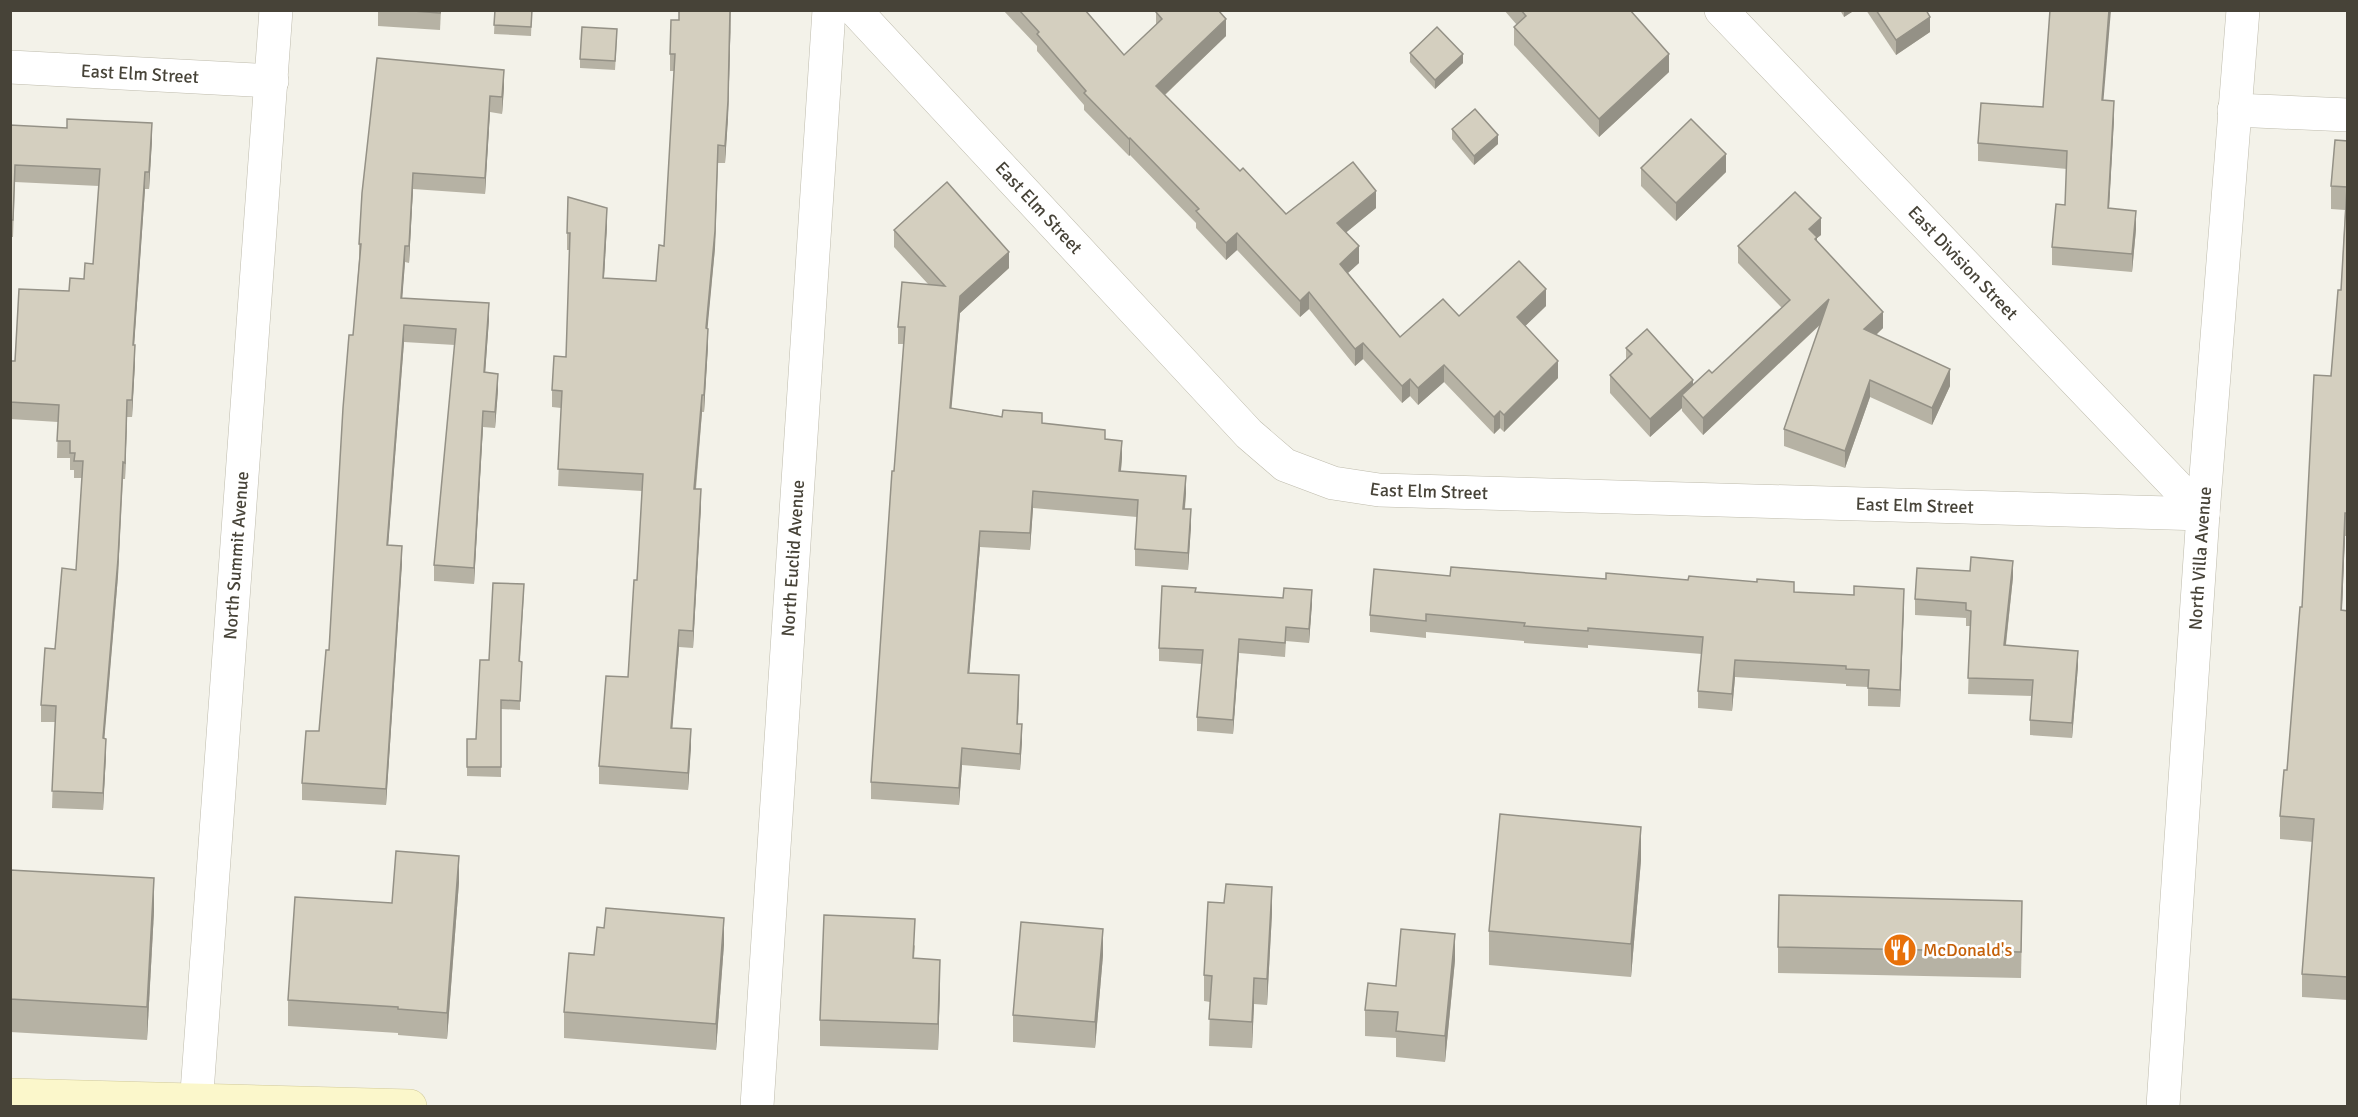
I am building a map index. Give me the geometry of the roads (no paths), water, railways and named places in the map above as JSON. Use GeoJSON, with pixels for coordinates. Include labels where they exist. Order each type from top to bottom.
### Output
{"type":"FeatureCollection","features":[{"type":"Feature","properties":{"kind":"main road"},"geometry":{"type":"LineString","coordinates":[[10,1095],[196,1103],[410,1107]]}},
{"type":"Feature","properties":{"kind":"street","name":"North Summit Avenue"},"geometry":{"type":"LineString","coordinates":[[196,1103],[276,10]]}},
{"type":"Feature","properties":{"kind":"street","name":"North Euclid Avenue"},"geometry":{"type":"LineString","coordinates":[[758,1107],[829,10]]}},
{"type":"Feature","properties":{"kind":"street","name":"East Elm Street"},"geometry":{"type":"LineString","coordinates":[[855,10],[1249,434],[1285,465],[1334,483],[1379,490],[2203,514]]}},
{"type":"Feature","properties":{"kind":"street","name":"East Division Street"},"geometry":{"type":"LineString","coordinates":[[1721,10],[2203,514]]}},
{"type":"Feature","properties":{"kind":"street","name":"North Villa Avenue"},"geometry":{"type":"LineString","coordinates":[[2163,1107],[2203,514],[2243,10]]}},
{"type":"Feature","properties":{"kind":"street","name":"East Elm Street"},"geometry":{"type":"LineString","coordinates":[[10,67],[272,81]]}},
{"type":"Feature","properties":{"kind":"street"},"geometry":{"type":"LineString","coordinates":[[2234,110],[2348,115]]}},
{"type":"Feature","properties":{"kind":"place","name":"McDonald's"},"geometry":{"type":"Point","coordinates":[1900,950]}}]}
